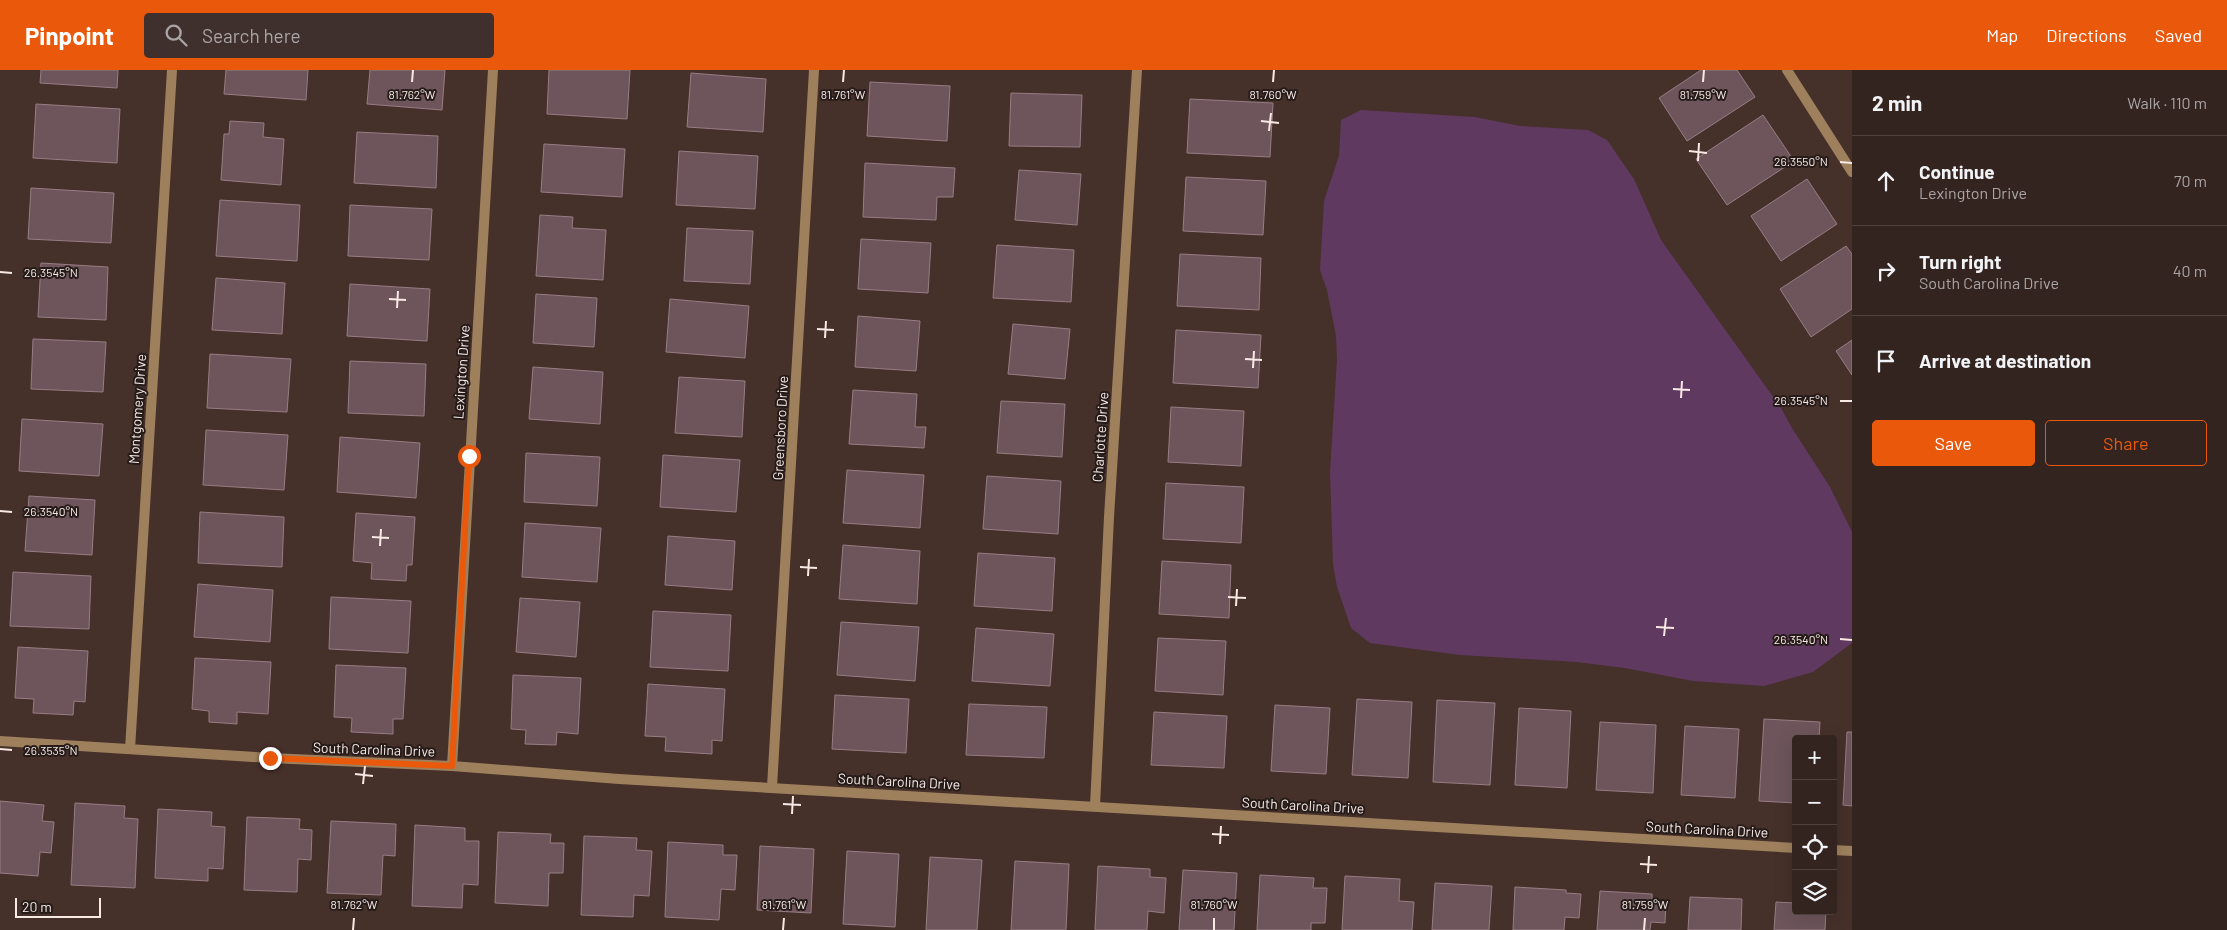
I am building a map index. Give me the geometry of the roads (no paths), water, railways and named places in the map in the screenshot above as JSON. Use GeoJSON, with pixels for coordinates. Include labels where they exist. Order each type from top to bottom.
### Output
{"type":"FeatureCollection","features":[{"type":"Feature","properties":{"kind":"street","name":"Montgomery Drive"},"geometry":{"type":"LineString","coordinates":[[130,749],[172,70]]}},
{"type":"Feature","properties":{"kind":"street","name":"Lexington Drive"},"geometry":{"type":"LineString","coordinates":[[452,766],[493,70]]}},
{"type":"Feature","properties":{"kind":"street","name":"Greensboro Drive"},"geometry":{"type":"LineString","coordinates":[[772,787],[814,70]]}},
{"type":"Feature","properties":{"kind":"street","name":"Charlotte Drive"},"geometry":{"type":"LineString","coordinates":[[1095,806],[1109,517],[1137,70]]}},
{"type":"Feature","properties":{"kind":"street"},"geometry":{"type":"LineString","coordinates":[[1787,70],[1852,172]]}},
{"type":"Feature","properties":{"kind":"street","name":"South Carolina Drive"},"geometry":{"type":"LineString","coordinates":[[0,741],[270,758],[452,766],[619,779],[1792,848]]}},
{"type":"Feature","properties":{"kind":"street"},"geometry":{"type":"LineString","coordinates":[[1837,850],[1852,851]]}}]}
